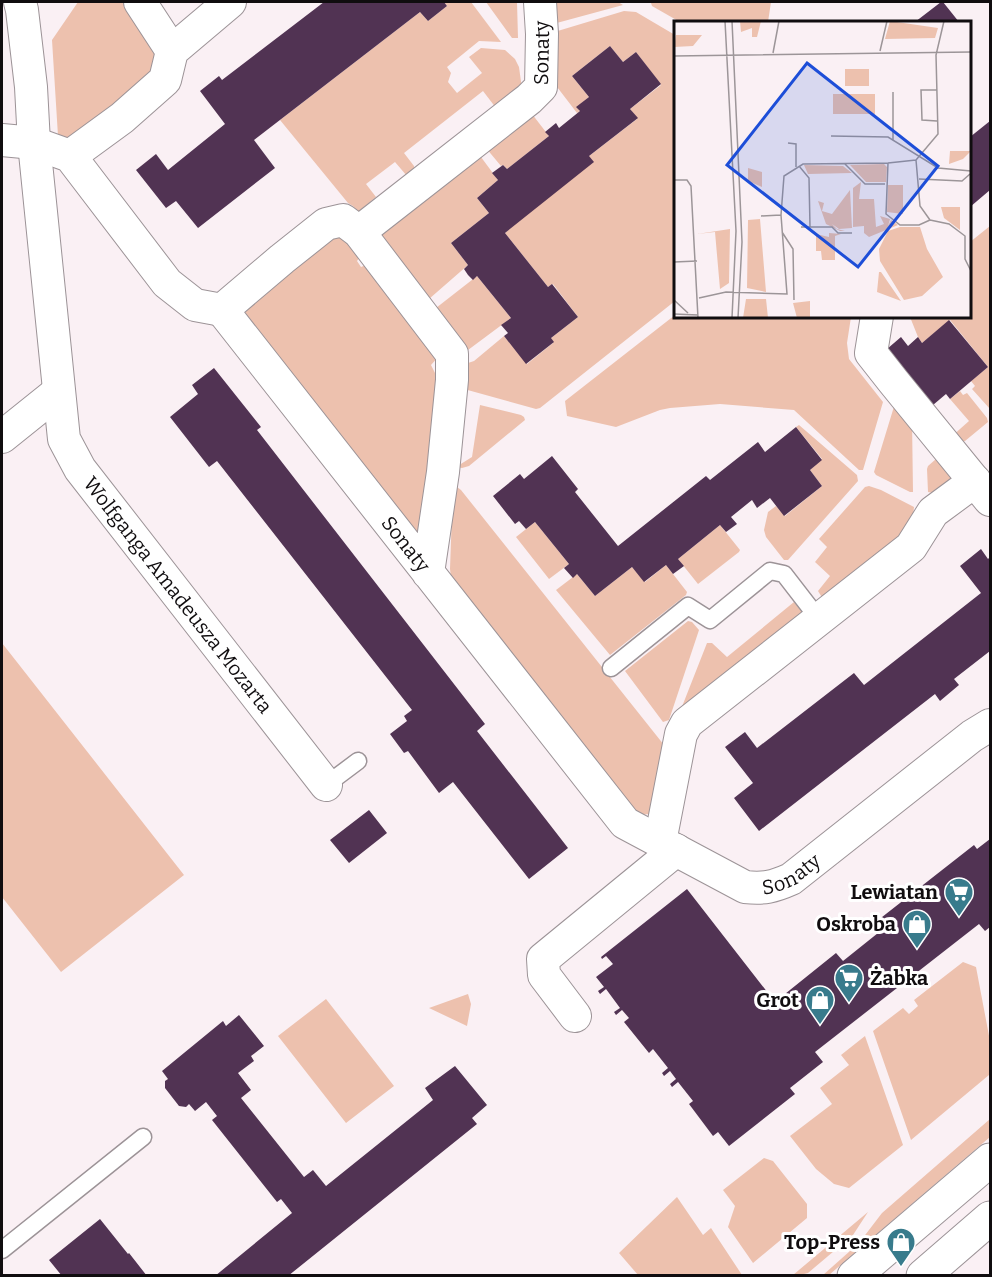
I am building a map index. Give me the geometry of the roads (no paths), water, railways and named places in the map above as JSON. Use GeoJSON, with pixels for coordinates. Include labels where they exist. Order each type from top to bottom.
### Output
{"type":"FeatureCollection","features":[{"type":"Feature","properties":{"kind":"street","name":"Wolfganga Amadeusza Mozarta"},"geometry":{"type":"LineString","coordinates":[[20,2],[31,87],[34,143],[64,439],[80,469],[326,785]]}},
{"type":"Feature","properties":{"kind":"street"},"geometry":{"type":"LineString","coordinates":[[140,2],[172,51]]}},
{"type":"Feature","properties":{"kind":"street"},"geometry":{"type":"LineString","coordinates":[[70,156],[122,118],[165,80],[172,51],[230,2]]}},
{"type":"Feature","properties":{"kind":"street","name":"Sonaty"},"geometry":{"type":"LineString","coordinates":[[359,232],[529,99],[541,87],[540,2]]}},
{"type":"Feature","properties":{"kind":"street"},"geometry":{"type":"LineString","coordinates":[[2,140],[34,143],[70,156],[167,283],[195,305],[222,310],[326,224],[343,220],[359,232],[452,354],[452,380],[443,472],[428,573]]}},
{"type":"Feature","properties":{"kind":"street","name":"Sonaty"},"geometry":{"type":"LineString","coordinates":[[222,310],[625,824],[745,887],[763,889],[791,879],[972,736],[990,725]]}},
{"type":"Feature","properties":{"kind":"street"},"geometry":{"type":"LineString","coordinates":[[574,1016],[544,975],[543,959],[668,846],[681,734],[687,723],[911,547],[933,512],[983,491],[871,352],[877,318]]}},
{"type":"Feature","properties":{"kind":"street"},"geometry":{"type":"LineString","coordinates":[[2,437],[58,392]]}},
{"type":"Feature","properties":{"kind":"street"},"geometry":{"type":"LineString","coordinates":[[854,1275],[990,1160]]}},
{"type":"Feature","properties":{"kind":"street"},"geometry":{"type":"LineString","coordinates":[[923,1275],[990,1218]]}},
{"type":"Feature","properties":{"kind":"lane"},"geometry":{"type":"LineString","coordinates":[[611,668],[688,606],[710,620],[770,571],[783,574],[818,618]]}},
{"type":"Feature","properties":{"kind":"lane"},"geometry":{"type":"LineString","coordinates":[[326,785],[358,761]]}},
{"type":"Feature","properties":{"kind":"lane"},"geometry":{"type":"LineString","coordinates":[[2,1250],[143,1137]]}},
{"type":"Feature","properties":{"kind":"place","name":"Lewiatan"},"geometry":{"type":"Point","coordinates":[959,918]}},
{"type":"Feature","properties":{"kind":"place","name":"Oskroba"},"geometry":{"type":"Point","coordinates":[917,950]}},
{"type":"Feature","properties":{"kind":"place","name":"Żabka"},"geometry":{"type":"Point","coordinates":[849,1004]}},
{"type":"Feature","properties":{"kind":"place","name":"Grot"},"geometry":{"type":"Point","coordinates":[820,1026]}},
{"type":"Feature","properties":{"kind":"place","name":"Top-Press"},"geometry":{"type":"Point","coordinates":[901,1268]}}]}
